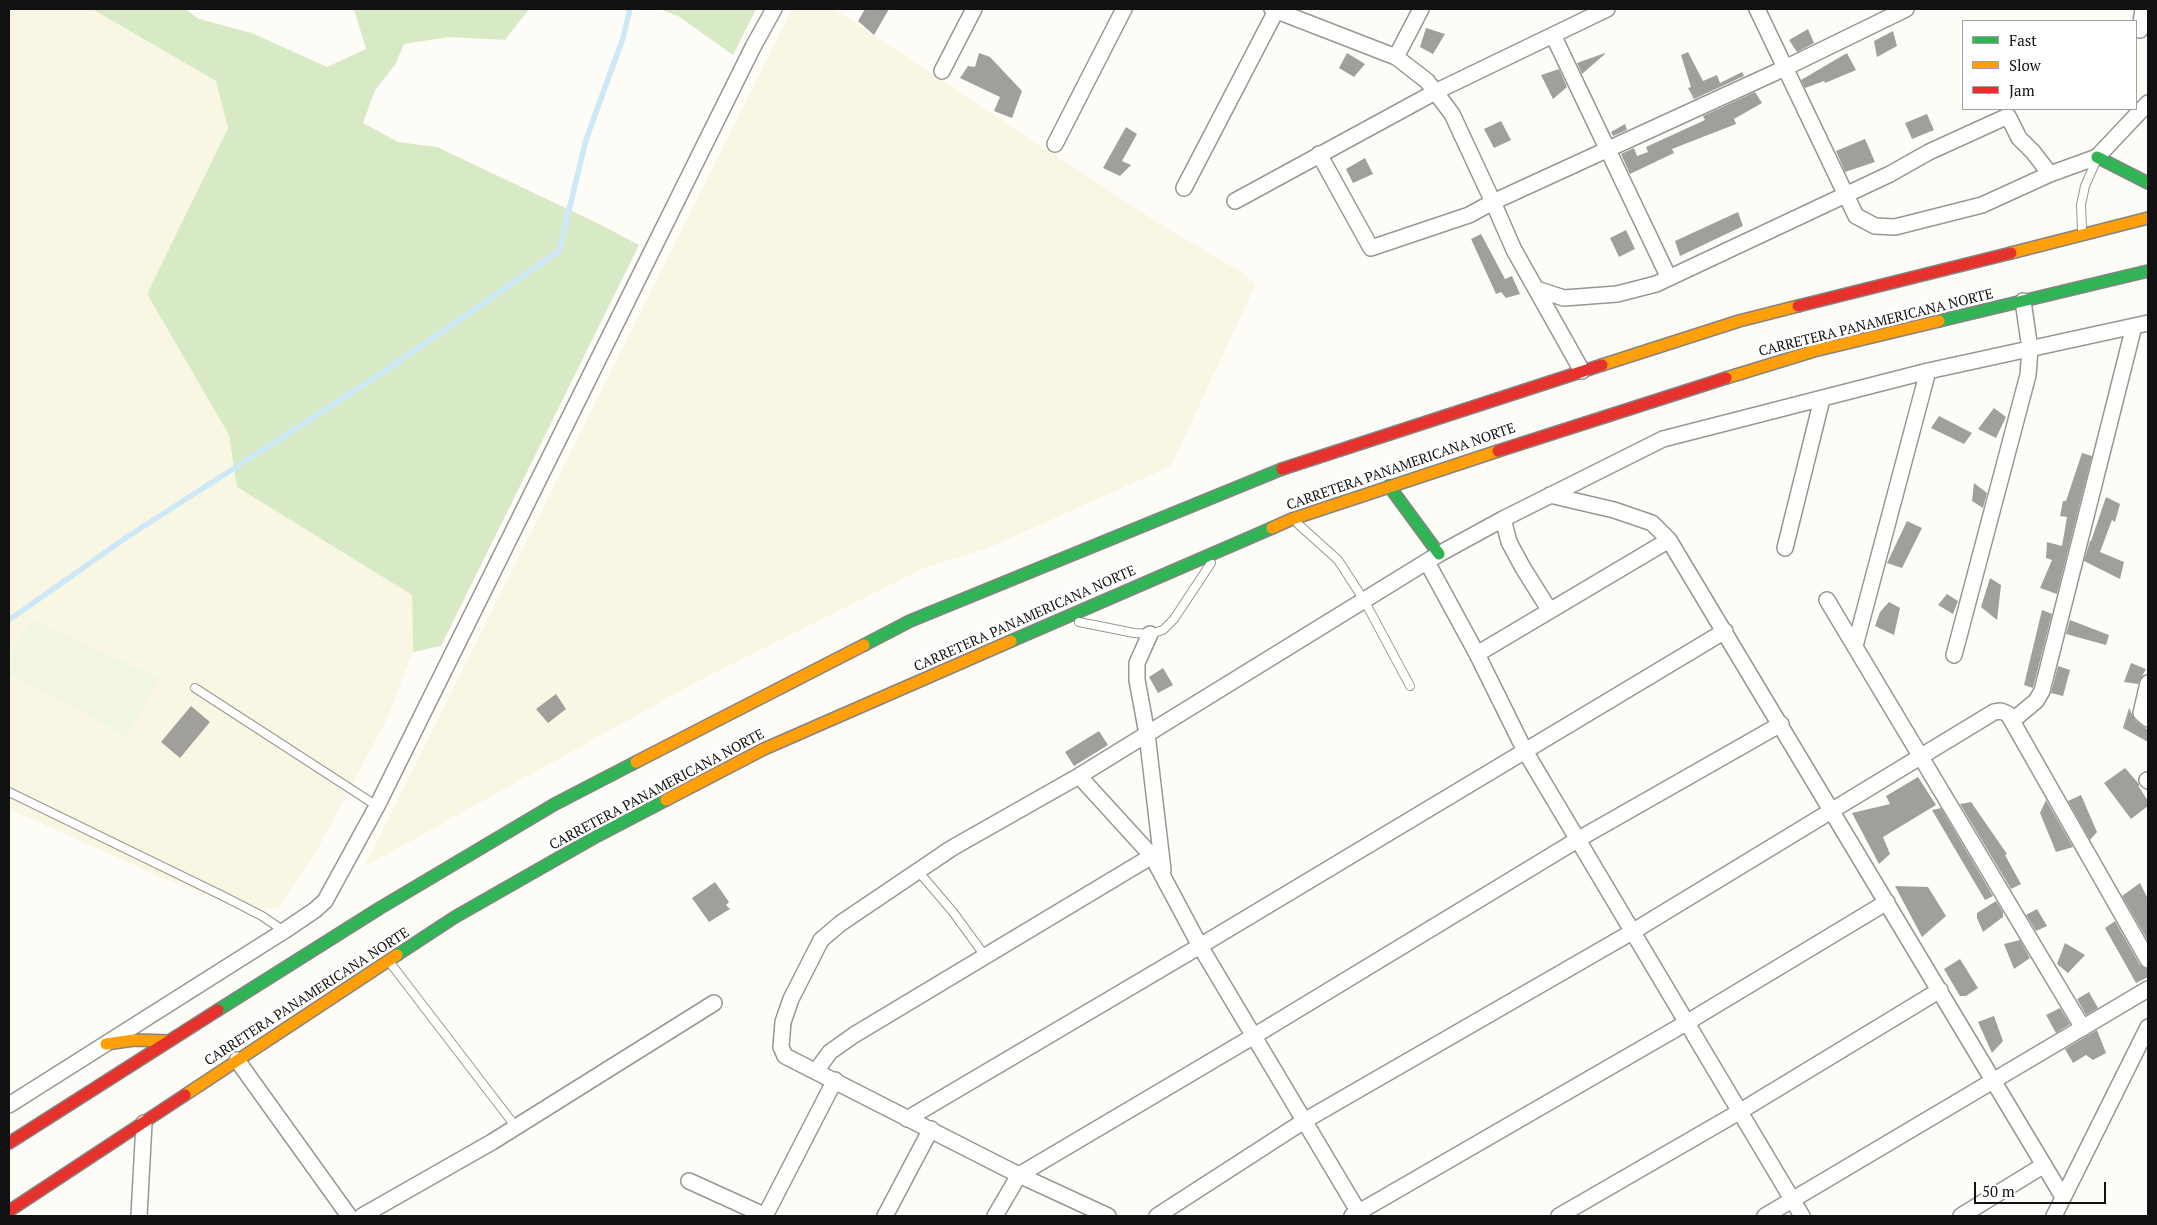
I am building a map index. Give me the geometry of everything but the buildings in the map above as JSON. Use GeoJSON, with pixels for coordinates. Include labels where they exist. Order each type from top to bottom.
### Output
{"type":"FeatureCollection","features":[{"type":"Feature","properties":{"kind":"highway"},"geometry":{"type":"LineString","coordinates":[[2098,157],[2148,183]]}},
{"type":"Feature","properties":{"kind":"highway"},"geometry":{"type":"LineString","coordinates":[[9,1143],[380,908],[555,804],[910,621],[1294,464],[1739,320],[2148,218]]}},
{"type":"Feature","properties":{"kind":"highway","name":"CARRETERA PANAMERICANA NORTE"},"geometry":{"type":"LineString","coordinates":[[9,1211],[455,917],[597,836],[764,749],[1292,519],[1614,413],[1814,351],[2148,271]]}},
{"type":"Feature","properties":{"kind":"highway"},"geometry":{"type":"LineString","coordinates":[[1389,486],[1433,558]]}},
{"type":"Feature","properties":{"kind":"highway"},"geometry":{"type":"LineString","coordinates":[[106,1044],[134,1040],[169,1041]]}},
{"type":"Feature","properties":{"kind":"street"},"geometry":{"type":"LineString","coordinates":[[9,1105],[284,931],[325,901],[377,806],[753,47],[774,9]]}},
{"type":"Feature","properties":{"kind":"street"},"geometry":{"type":"LineString","coordinates":[[942,71],[974,9]]}},
{"type":"Feature","properties":{"kind":"street"},"geometry":{"type":"LineString","coordinates":[[1055,144],[1124,9]]}},
{"type":"Feature","properties":{"kind":"street"},"geometry":{"type":"LineString","coordinates":[[1184,188],[1275,9],[1396,57],[1422,77],[1436,91],[1452,114],[1514,250],[1582,371]]}},
{"type":"Feature","properties":{"kind":"street"},"geometry":{"type":"LineString","coordinates":[[1396,57],[1421,9]]}},
{"type":"Feature","properties":{"kind":"street"},"geometry":{"type":"LineString","coordinates":[[1235,201],[1436,91],[1607,9]]}},
{"type":"Feature","properties":{"kind":"street"},"geometry":{"type":"LineString","coordinates":[[1757,9],[1844,194],[1856,216],[1875,226],[1895,227],[1982,205],[2050,174],[2098,157],[2148,103]]}},
{"type":"Feature","properties":{"kind":"street"},"geometry":{"type":"LineString","coordinates":[[1319,154],[1371,248],[1469,214],[1785,68],[1906,9]]}},
{"type":"Feature","properties":{"kind":"street"},"geometry":{"type":"LineString","coordinates":[[2140,30],[2143,9]]}},
{"type":"Feature","properties":{"kind":"street"},"geometry":{"type":"LineString","coordinates":[[1553,35],[1669,278]]}},
{"type":"Feature","properties":{"kind":"street"},"geometry":{"type":"LineString","coordinates":[[1536,289],[1564,298],[1596,297],[1636,290],[1669,278],[1890,174],[1929,152],[2008,116],[2019,138],[2050,174]]}},
{"type":"Feature","properties":{"kind":"street"},"geometry":{"type":"LineString","coordinates":[[1954,655],[2023,396],[2030,349],[2023,301]]}},
{"type":"Feature","properties":{"kind":"street"},"geometry":{"type":"LineString","coordinates":[[1106,1216],[1019,1175],[785,1056],[781,1047],[783,1022],[791,998],[813,954],[821,940],[842,923],[952,848],[1079,776],[1433,558],[1503,519],[1663,439],[1928,371],[2141,325],[2042,691],[2036,701],[2012,721]]}},
{"type":"Feature","properties":{"kind":"street"},"geometry":{"type":"LineString","coordinates":[[1855,646],[1928,371]]}},
{"type":"Feature","properties":{"kind":"street"},"geometry":{"type":"LineString","coordinates":[[1785,548],[1822,399]]}},
{"type":"Feature","properties":{"kind":"street"},"geometry":{"type":"LineString","coordinates":[[1550,495],[1614,510],[1652,523],[1670,540],[2063,1197]]}},
{"type":"Feature","properties":{"kind":"street"},"geometry":{"type":"LineString","coordinates":[[1503,519],[1509,542],[1550,611]]}},
{"type":"Feature","properties":{"kind":"street"},"geometry":{"type":"LineString","coordinates":[[1476,654],[1670,540]]}},
{"type":"Feature","properties":{"kind":"street"},"geometry":{"type":"LineString","coordinates":[[1433,558],[1476,654],[1525,751],[1802,1216]]}},
{"type":"Feature","properties":{"kind":"street"},"geometry":{"type":"LineString","coordinates":[[1827,600],[2082,1028]]}},
{"type":"Feature","properties":{"kind":"street"},"geometry":{"type":"LineString","coordinates":[[907,1119],[1200,946],[1725,631]]}},
{"type":"Feature","properties":{"kind":"street"},"geometry":{"type":"LineString","coordinates":[[1150,634],[1138,662],[1137,680],[1147,734],[1164,879]]}},
{"type":"Feature","properties":{"kind":"street"},"geometry":{"type":"LineString","coordinates":[[2148,683],[2141,713],[2148,719]]}},
{"type":"Feature","properties":{"kind":"street"},"geometry":{"type":"LineString","coordinates":[[1156,1216],[1304,1121],[1632,932],[1994,712],[2001,710],[2008,714],[2148,960]]}},
{"type":"Feature","properties":{"kind":"street"},"geometry":{"type":"LineString","coordinates":[[995,1216],[1019,1175],[1254,1036],[1577,840],[1781,724]]}},
{"type":"Feature","properties":{"kind":"street"},"geometry":{"type":"LineString","coordinates":[[1079,776],[1152,856],[1200,946],[1304,1121],[1357,1215],[1686,1023],[1888,902]]}},
{"type":"Feature","properties":{"kind":"street"},"geometry":{"type":"LineString","coordinates":[[816,1071],[830,1052],[854,1035],[1152,856]]}},
{"type":"Feature","properties":{"kind":"street"},"geometry":{"type":"LineString","coordinates":[[1765,1216],[2148,989]]}},
{"type":"Feature","properties":{"kind":"street"},"geometry":{"type":"LineString","coordinates":[[1559,1216],[1740,1112],[1940,990]]}},
{"type":"Feature","properties":{"kind":"street"},"geometry":{"type":"LineString","coordinates":[[362,1216],[516,1127],[714,1003]]}},
{"type":"Feature","properties":{"kind":"street"},"geometry":{"type":"LineString","coordinates":[[2054,1216],[2148,1027]]}},
{"type":"Feature","properties":{"kind":"street"},"geometry":{"type":"LineString","coordinates":[[237,1060],[350,1216]]}},
{"type":"Feature","properties":{"kind":"street"},"geometry":{"type":"LineString","coordinates":[[689,1181],[765,1216],[835,1080]]}},
{"type":"Feature","properties":{"kind":"street"},"geometry":{"type":"LineString","coordinates":[[139,1216],[144,1123]]}},
{"type":"Feature","properties":{"kind":"street"},"geometry":{"type":"LineString","coordinates":[[885,1216],[931,1129]]}},
{"type":"Feature","properties":{"kind":"street"},"geometry":{"type":"LineString","coordinates":[[1961,1216],[2044,1165]]}},
{"type":"Feature","properties":{"kind":"lane"},"geometry":{"type":"LineString","coordinates":[[2083,235],[2081,205],[2085,186],[2098,157]]}},
{"type":"Feature","properties":{"kind":"lane"},"geometry":{"type":"LineString","coordinates":[[1292,519],[1314,536],[1338,560],[1364,600],[1410,686]]}},
{"type":"Feature","properties":{"kind":"lane"},"geometry":{"type":"LineString","coordinates":[[1064,619],[1150,634],[1163,630],[1174,619],[1203,578],[1216,552]]}},
{"type":"Feature","properties":{"kind":"lane"},"geometry":{"type":"LineString","coordinates":[[195,688],[377,806]]}},
{"type":"Feature","properties":{"kind":"lane"},"geometry":{"type":"LineString","coordinates":[[9,792],[223,896],[262,916],[284,931]]}},
{"type":"Feature","properties":{"kind":"lane"},"geometry":{"type":"LineString","coordinates":[[918,871],[953,912],[985,956]]}},
{"type":"Feature","properties":{"kind":"lane"},"geometry":{"type":"LineString","coordinates":[[389,961],[516,1127]]}},
{"type":"Feature","properties":{"kind":"shaded area"},"geometry":{"type":"Polygon","coordinates":[[[9,9],[92,9],[216,81],[228,128],[147,294],[229,435],[237,487],[412,595],[413,652],[386,721],[317,850],[278,908],[246,910],[167,880],[9,809],[9,9]]]}},
{"type":"Feature","properties":{"kind":"shaded area"},"geometry":{"type":"Polygon","coordinates":[[[792,9],[834,9],[1160,224],[1238,270],[1256,284],[1171,466],[986,549],[926,567],[704,678],[364,867],[792,9]]]}},
{"type":"Feature","properties":{"kind":"green space"},"geometry":{"type":"Polygon","coordinates":[[[92,9],[185,9],[199,19],[252,33],[327,67],[366,49],[354,9],[529,9],[505,40],[449,37],[404,44],[395,65],[375,90],[363,123],[398,142],[437,147],[639,245],[441,646],[413,652],[412,595],[237,487],[229,435],[147,294],[228,128],[216,81],[92,9]]]}},
{"type":"Feature","properties":{"kind":"green space"},"geometry":{"type":"Polygon","coordinates":[[[659,9],[756,9],[733,55],[678,16],[659,9]]]}},
{"type":"Feature","properties":{"kind":"green space"},"geometry":{"type":"Polygon","coordinates":[[[32,620],[159,678],[127,736],[9,674],[9,658],[32,620]]]}},
{"type":"Feature","properties":{"kind":"waterway"},"geometry":{"type":"LineString","coordinates":[[9,620],[127,537],[379,375],[559,251],[586,140],[623,38],[630,9]]}},
{"type":"Feature","properties":{"kind":"traffic: fast"},"geometry":{"type":"LineString","coordinates":[[2097,157],[2148,183]]}},
{"type":"Feature","properties":{"kind":"traffic: fast"},"geometry":{"type":"LineString","coordinates":[[1939,321],[2148,271]]}},
{"type":"Feature","properties":{"kind":"traffic: fast"},"geometry":{"type":"LineString","coordinates":[[864,645],[910,621],[1282,469]]}},
{"type":"Feature","properties":{"kind":"traffic: fast"},"geometry":{"type":"LineString","coordinates":[[1389,486],[1439,554]]}},
{"type":"Feature","properties":{"kind":"traffic: fast"},"geometry":{"type":"LineString","coordinates":[[1011,641],[1272,528]]}},
{"type":"Feature","properties":{"kind":"traffic: fast"},"geometry":{"type":"LineString","coordinates":[[218,1010],[380,908],[555,804],[636,762]]}},
{"type":"Feature","properties":{"kind":"traffic: fast"},"geometry":{"type":"LineString","coordinates":[[397,955],[455,917],[597,836],[666,800]]}},
{"type":"Feature","properties":{"kind":"traffic: slow"},"geometry":{"type":"LineString","coordinates":[[2011,253],[2148,218]]}},
{"type":"Feature","properties":{"kind":"traffic: slow"},"geometry":{"type":"LineString","coordinates":[[1602,365],[1739,321],[1798,306]]}},
{"type":"Feature","properties":{"kind":"traffic: slow"},"geometry":{"type":"LineString","coordinates":[[1726,378],[1814,351],[1939,321]]}},
{"type":"Feature","properties":{"kind":"traffic: slow"},"geometry":{"type":"LineString","coordinates":[[1272,528],[1292,519],[1498,451]]}},
{"type":"Feature","properties":{"kind":"traffic: slow"},"geometry":{"type":"LineString","coordinates":[[666,800],[764,749],[1011,641]]}},
{"type":"Feature","properties":{"kind":"traffic: slow"},"geometry":{"type":"LineString","coordinates":[[636,762],[864,645]]}},
{"type":"Feature","properties":{"kind":"traffic: slow"},"geometry":{"type":"LineString","coordinates":[[185,1095],[397,955]]}},
{"type":"Feature","properties":{"kind":"traffic: slow"},"geometry":{"type":"LineString","coordinates":[[106,1044],[134,1040],[169,1041]]}},
{"type":"Feature","properties":{"kind":"traffic: jam"},"geometry":{"type":"LineString","coordinates":[[1798,306],[2011,253]]}},
{"type":"Feature","properties":{"kind":"traffic: jam"},"geometry":{"type":"LineString","coordinates":[[1282,469],[1602,365]]}},
{"type":"Feature","properties":{"kind":"traffic: jam"},"geometry":{"type":"LineString","coordinates":[[1498,451],[1726,378]]}},
{"type":"Feature","properties":{"kind":"traffic: jam"},"geometry":{"type":"LineString","coordinates":[[9,1143],[218,1010]]}},
{"type":"Feature","properties":{"kind":"traffic: jam"},"geometry":{"type":"LineString","coordinates":[[9,1211],[185,1095]]}}]}
